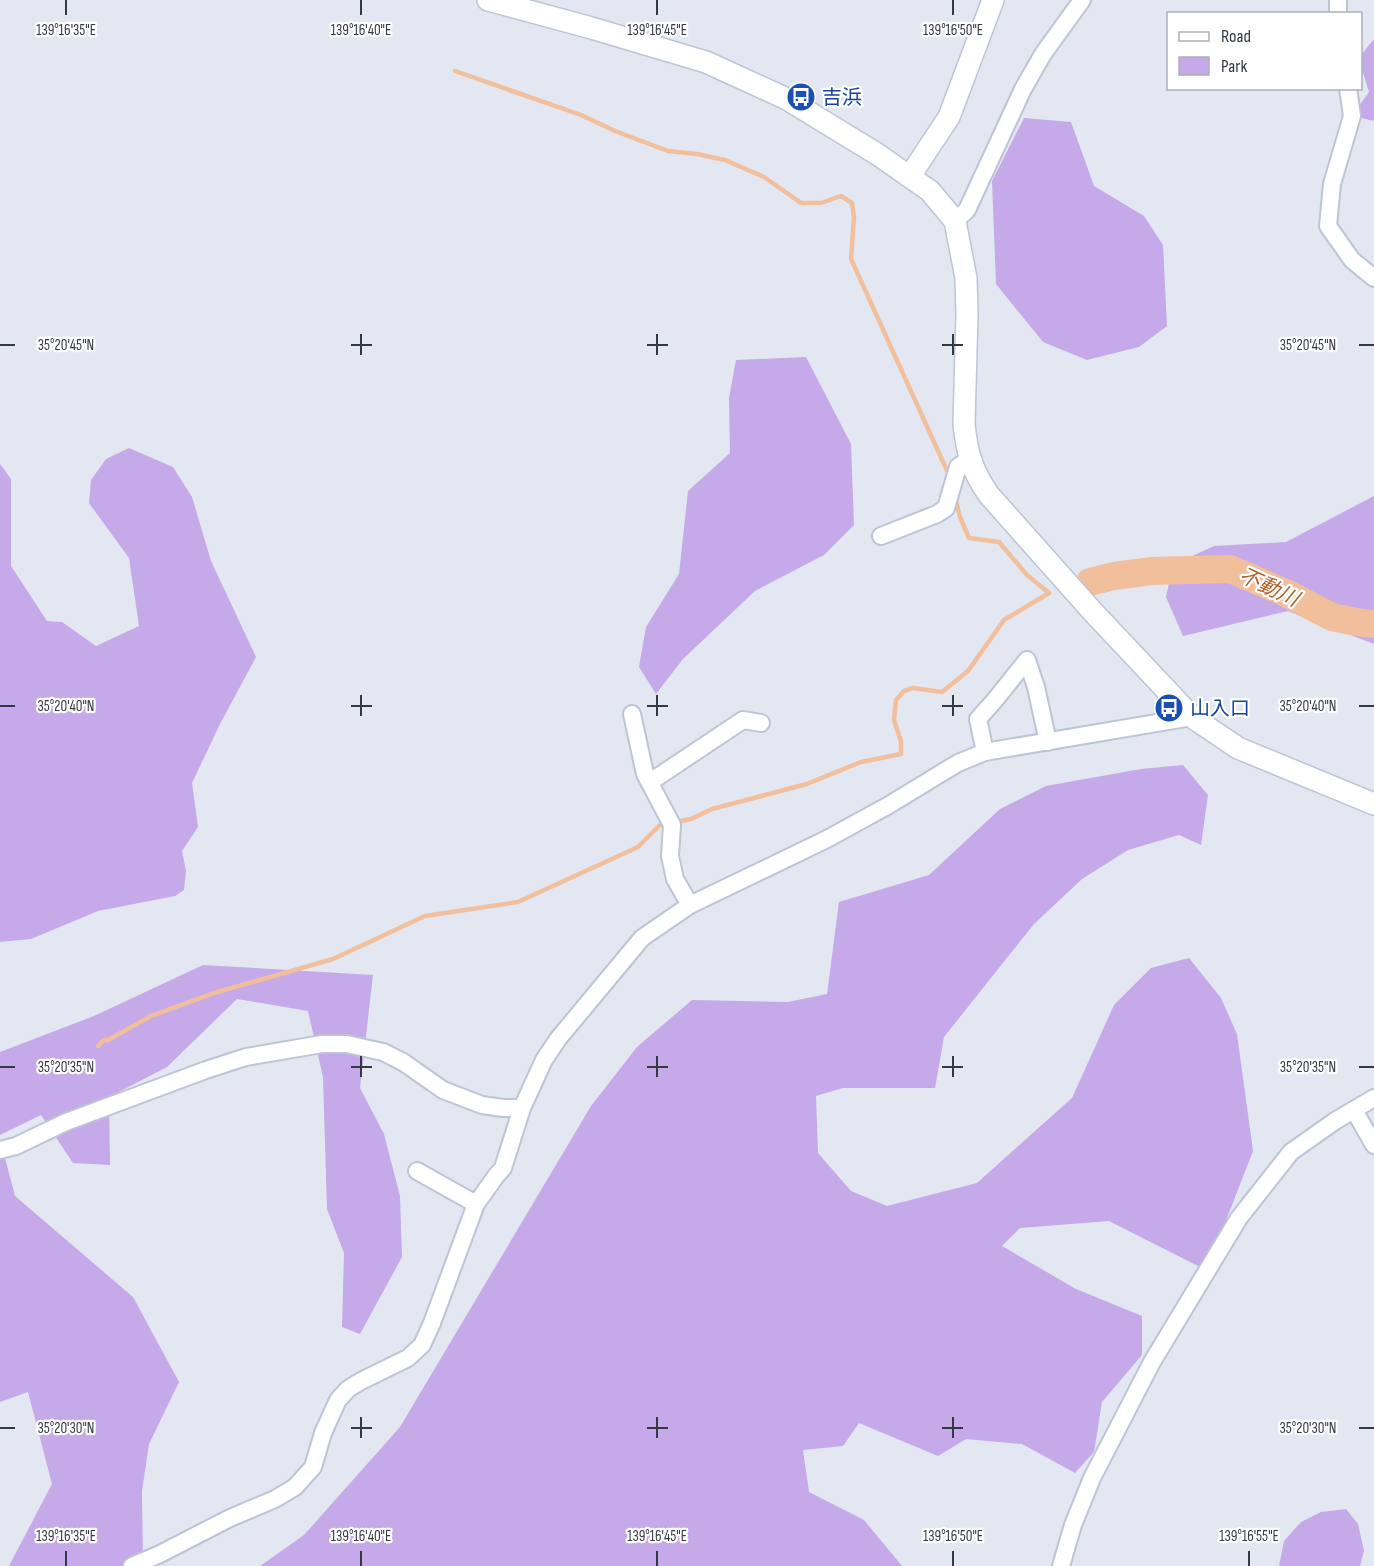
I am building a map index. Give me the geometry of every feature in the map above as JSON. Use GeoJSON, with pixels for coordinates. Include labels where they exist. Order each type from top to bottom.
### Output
{"type":"FeatureCollection","features":[{"type":"Feature","properties":{"kind":"street"},"geometry":{"type":"LineString","coordinates":[[488,0],[706,62],[787,99],[860,143],[930,191],[955,221],[966,278],[964,424],[970,458],[978,479],[1093,612],[1192,717],[1238,748],[1374,804]]}},
{"type":"Feature","properties":{"kind":"street"},"geometry":{"type":"LineString","coordinates":[[910,176],[950,117],[993,0]]}},
{"type":"Feature","properties":{"kind":"street"},"geometry":{"type":"LineString","coordinates":[[955,221],[967,210],[1023,89],[1042,54],[1082,0]]}},
{"type":"Feature","properties":{"kind":"street"},"geometry":{"type":"LineString","coordinates":[[1348,90],[1352,116],[1332,184],[1328,225],[1352,260],[1374,278]]}},
{"type":"Feature","properties":{"kind":"street"},"geometry":{"type":"LineString","coordinates":[[881,536],[937,514],[946,507],[958,468],[970,458]]}},
{"type":"Feature","properties":{"kind":"street"},"geometry":{"type":"LineString","coordinates":[[985,752],[978,718],[1027,660],[1036,687],[1048,742]]}},
{"type":"Feature","properties":{"kind":"street"},"geometry":{"type":"LineString","coordinates":[[632,714],[645,774],[672,825],[670,856],[675,879],[690,905]]}},
{"type":"Feature","properties":{"kind":"street"},"geometry":{"type":"LineString","coordinates":[[132,1566],[230,1518],[275,1499],[295,1487],[312,1467],[323,1432],[338,1400],[348,1389],[408,1358],[422,1345],[476,1204],[503,1168],[522,1108],[544,1060],[558,1039],[642,938],[690,905],[827,839],[958,763],[985,752],[1192,717]]}},
{"type":"Feature","properties":{"kind":"street"},"geometry":{"type":"LineString","coordinates":[[650,782],[743,720],[761,723]]}},
{"type":"Feature","properties":{"kind":"street"},"geometry":{"type":"LineString","coordinates":[[0,1150],[16,1146],[66,1122],[206,1070],[246,1057],[322,1044],[347,1044],[383,1052],[403,1062],[443,1090],[482,1105],[522,1108]]}},
{"type":"Feature","properties":{"kind":"street"},"geometry":{"type":"LineString","coordinates":[[1061,1566],[1073,1525],[1092,1478],[1152,1362],[1239,1218],[1291,1152],[1335,1121],[1374,1098]]}},
{"type":"Feature","properties":{"kind":"street"},"geometry":{"type":"LineString","coordinates":[[1354,1110],[1374,1145]]}},
{"type":"Feature","properties":{"kind":"street"},"geometry":{"type":"LineString","coordinates":[[417,1171],[476,1204]]}},
{"type":"Feature","properties":{"kind":"green space"},"geometry":{"type":"Polygon","coordinates":[[[1374,39],[1374,121],[1352,116],[1369,92],[1362,69],[1362,54],[1374,39]]]}},
{"type":"Feature","properties":{"kind":"green space"},"geometry":{"type":"Polygon","coordinates":[[[1024,118],[1071,122],[1094,186],[1144,216],[1163,245],[1167,326],[1139,347],[1087,360],[1043,342],[996,284],[992,181],[1024,118]]]}},
{"type":"Feature","properties":{"kind":"green space"},"geometry":{"type":"Polygon","coordinates":[[[806,357],[851,444],[854,525],[824,555],[755,591],[683,659],[656,694],[639,667],[646,627],[679,574],[688,491],[730,453],[729,398],[736,360],[806,357]]]}},
{"type":"Feature","properties":{"kind":"green space"},"geometry":{"type":"Polygon","coordinates":[[[129,448],[173,467],[192,497],[211,561],[256,657],[192,783],[198,827],[182,851],[186,871],[184,890],[175,896],[98,911],[31,939],[0,942],[0,464],[11,479],[11,566],[47,621],[62,622],[96,646],[139,626],[129,558],[89,503],[91,480],[106,459],[129,448]]]}},
{"type":"Feature","properties":{"kind":"green space"},"geometry":{"type":"Polygon","coordinates":[[[1374,496],[1374,644],[1288,611],[1183,636],[1166,597],[1173,565],[1214,546],[1286,542],[1374,496]]]}},
{"type":"Feature","properties":{"kind":"green space"},"geometry":{"type":"Polygon","coordinates":[[[1183,765],[1208,795],[1201,845],[1179,835],[1128,850],[1082,879],[1034,924],[944,1037],[935,1088],[843,1088],[816,1096],[818,1153],[851,1191],[887,1206],[977,1183],[1072,1098],[1114,1005],[1151,968],[1189,958],[1221,998],[1237,1034],[1253,1151],[1225,1223],[1202,1268],[1109,1221],[1020,1228],[1002,1246],[1076,1289],[1142,1316],[1142,1355],[1102,1402],[1094,1452],[1075,1473],[1022,1444],[966,1439],[938,1456],[859,1423],[843,1446],[803,1450],[809,1492],[864,1520],[902,1566],[260,1566],[304,1535],[400,1427],[591,1106],[637,1047],[692,1000],[788,1002],[827,994],[839,902],[929,875],[1000,809],[1046,786],[1141,769],[1183,765]]]}},
{"type":"Feature","properties":{"kind":"green space"},"geometry":{"type":"Polygon","coordinates":[[[203,965],[373,975],[360,1088],[384,1134],[400,1196],[402,1257],[360,1334],[342,1327],[344,1253],[327,1209],[323,1077],[308,1011],[237,999],[167,1067],[109,1097],[110,1165],[73,1163],[41,1115],[0,1135],[0,1052],[94,1016],[203,965]]]}},
{"type":"Feature","properties":{"kind":"green space"},"geometry":{"type":"Polygon","coordinates":[[[0,1139],[15,1196],[133,1297],[179,1382],[149,1444],[142,1491],[143,1566],[9,1566],[52,1484],[28,1392],[0,1402],[0,1139]]]}},
{"type":"Feature","properties":{"kind":"green space"},"geometry":{"type":"Polygon","coordinates":[[[1346,1509],[1358,1524],[1364,1551],[1360,1566],[1279,1566],[1284,1541],[1301,1522],[1321,1512],[1346,1509]]]}},
{"type":"Feature","properties":{"kind":"waterway"},"geometry":{"type":"LineString","coordinates":[[455,71],[581,115],[668,151],[725,160],[764,177],[801,203],[821,203],[841,196],[852,203],[854,217],[851,259],[949,475]]}},
{"type":"Feature","properties":{"kind":"waterway"},"geometry":{"type":"LineString","coordinates":[[675,822],[691,819],[712,809],[807,784],[861,762],[901,754],[901,741],[894,720],[896,700],[904,691],[913,688],[942,692],[968,671],[1004,620],[1049,593],[1027,575],[999,542],[969,538],[955,497]]}},
{"type":"Feature","properties":{"kind":"waterway","name":"不動川"},"geometry":{"type":"LineString","coordinates":[[1090,582],[1152,571],[1230,569],[1286,593],[1332,617],[1374,624]]}},
{"type":"Feature","properties":{"kind":"waterway"},"geometry":{"type":"LineString","coordinates":[[98,1046],[104,1040],[108,1040],[151,1016],[214,993],[333,959],[425,916],[518,902],[638,847],[661,824],[667,823]]}},
{"type":"Feature","properties":{"kind":"place","name":"吉浜"},"geometry":{"type":"Point","coordinates":[801,97]}},
{"type":"Feature","properties":{"kind":"place","name":"山入口"},"geometry":{"type":"Point","coordinates":[1169,708]}}]}
